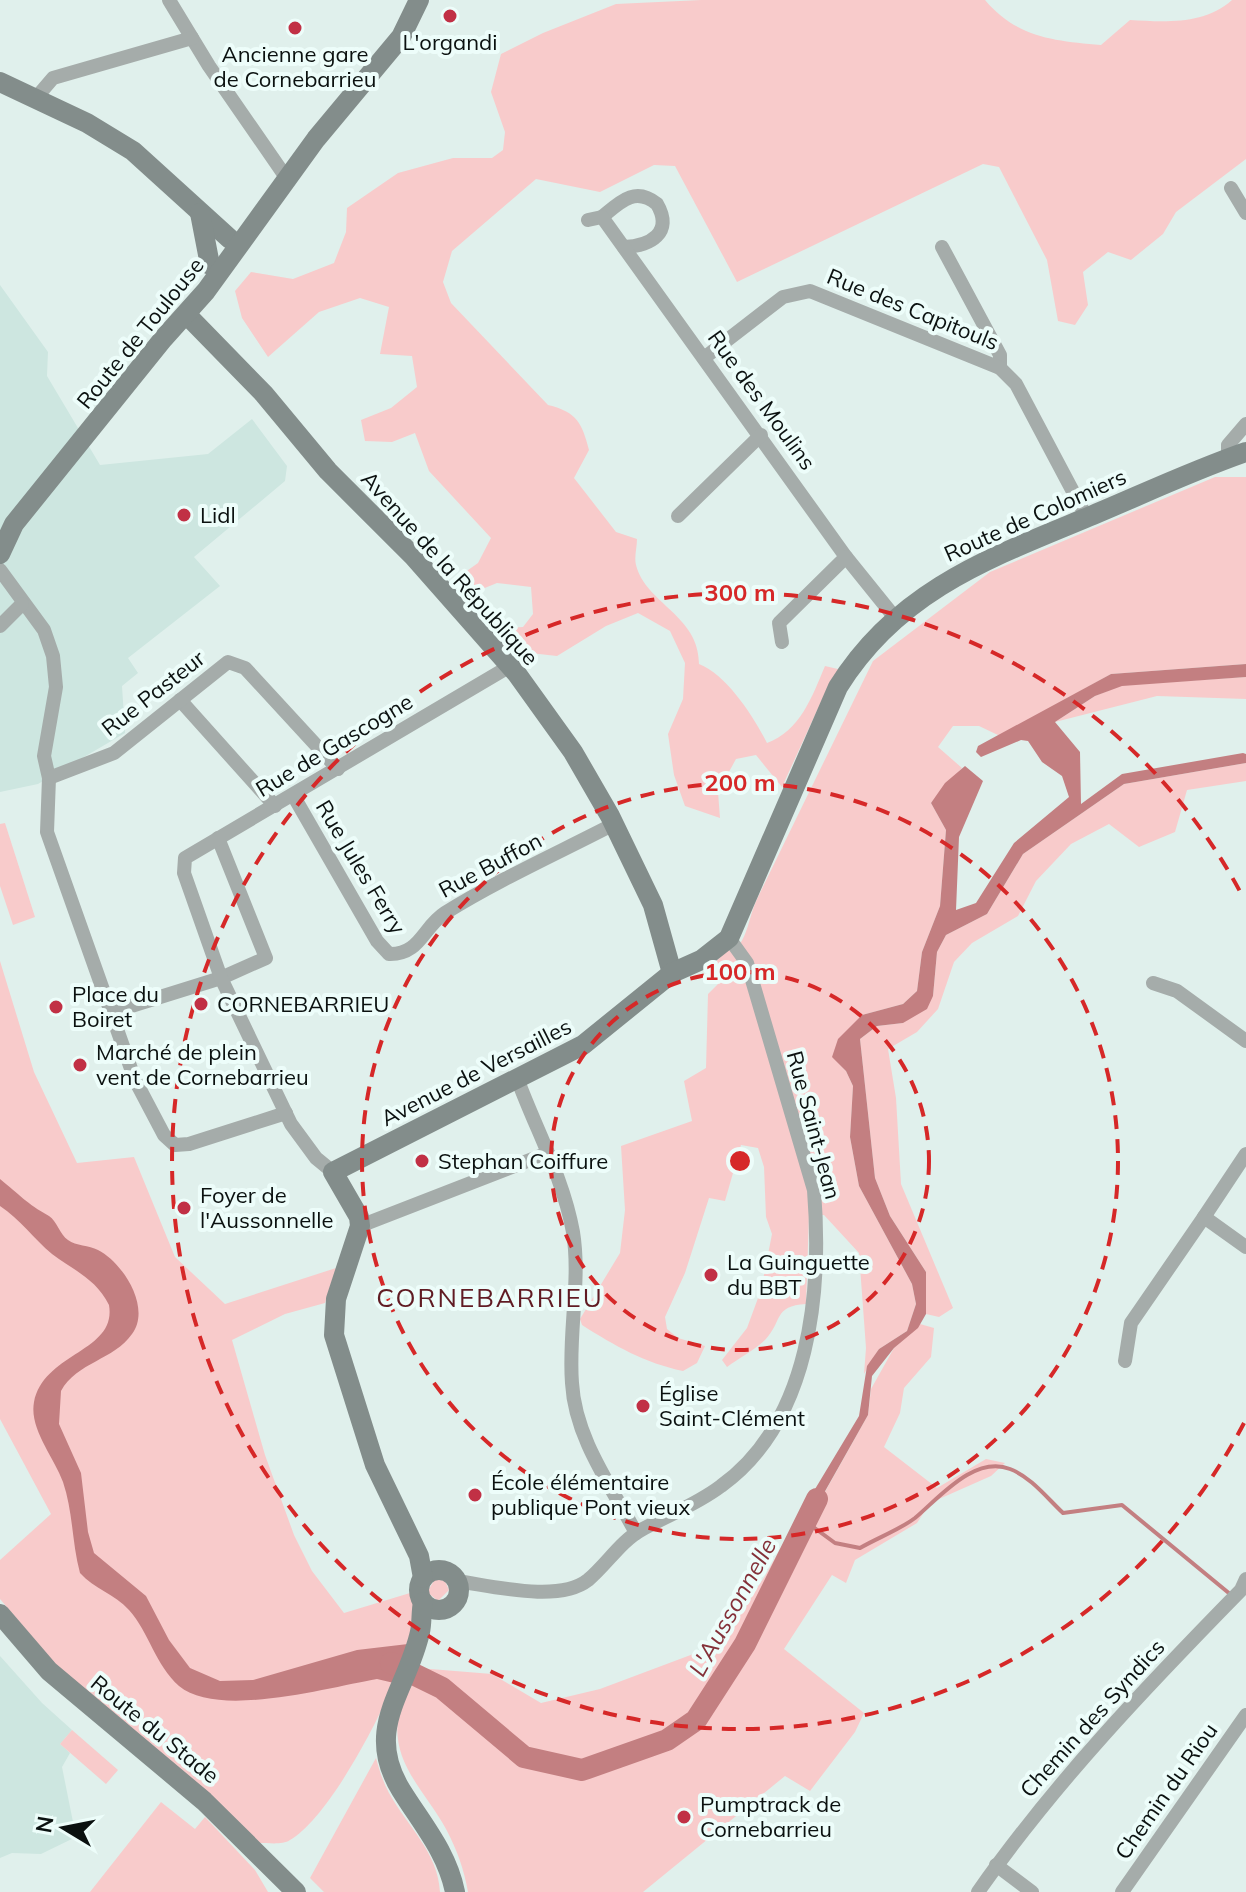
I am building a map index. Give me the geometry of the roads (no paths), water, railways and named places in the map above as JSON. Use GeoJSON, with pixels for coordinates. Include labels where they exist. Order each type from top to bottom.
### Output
{"type":"FeatureCollection","features":[{"type":"Feature","properties":{"kind":"street"},"geometry":{"type":"LineString","coordinates":[[169,0],[283,173]]}},
{"type":"Feature","properties":{"kind":"street","name":"Route de Toulouse"},"geometry":{"type":"LineString","coordinates":[[389,48],[408,0]]}},
{"type":"Feature","properties":{"kind":"street","name":"Route de Toulouse"},"geometry":{"type":"LineString","coordinates":[[0,530],[211,277],[316,139],[405,30],[419,0]]}},
{"type":"Feature","properties":{"kind":"street"},"geometry":{"type":"LineString","coordinates":[[35,99],[53,78],[192,38]]}},
{"type":"Feature","properties":{"kind":"street"},"geometry":{"type":"LineString","coordinates":[[0,82],[87,123],[133,151],[230,239]]}},
{"type":"Feature","properties":{"kind":"street","name":"Route de Toulouse"},"geometry":{"type":"LineString","coordinates":[[0,554],[14,524],[186,314],[186,305],[211,277],[230,239],[283,173],[316,139]]}},
{"type":"Feature","properties":{"kind":"street"},"geometry":{"type":"LineString","coordinates":[[1231,188],[1246,213]]}},
{"type":"Feature","properties":{"kind":"street","name":"Rue des Moulins"},"geometry":{"type":"LineString","coordinates":[[624,247],[645,246],[661,233],[663,222],[657,204],[641,195],[627,196],[595,218],[624,247],[630,270],[704,358],[846,557],[896,619]]}},
{"type":"Feature","properties":{"kind":"street","name":"Avenue de la République"},"geometry":{"type":"LineString","coordinates":[[200,213],[211,277],[204,310],[219,346]]}},
{"type":"Feature","properties":{"kind":"street"},"geometry":{"type":"LineString","coordinates":[[942,247],[1000,355],[1000,368]]}},
{"type":"Feature","properties":{"kind":"street","name":"Rue des Capitouls"},"geometry":{"type":"LineString","coordinates":[[704,358],[783,297],[810,291],[1000,368],[1016,384],[1087,518]]}},
{"type":"Feature","properties":{"kind":"street","name":"Avenue de la République"},"geometry":{"type":"LineString","coordinates":[[186,314],[219,346],[328,471],[422,565],[510,666],[573,752],[614,824],[653,905],[672,973]]}},
{"type":"Feature","properties":{"kind":"street"},"geometry":{"type":"LineString","coordinates":[[1237,456],[1228,445],[1246,424]]}},
{"type":"Feature","properties":{"kind":"street"},"geometry":{"type":"LineString","coordinates":[[678,516],[761,435]]}},
{"type":"Feature","properties":{"kind":"street","name":"Route de Colomiers"},"geometry":{"type":"LineString","coordinates":[[672,973],[701,960],[729,938],[838,687],[856,658],[921,596],[960,572],[1237,456]]}},
{"type":"Feature","properties":{"kind":"street"},"geometry":{"type":"LineString","coordinates":[[782,642],[779,623],[846,557]]}},
{"type":"Feature","properties":{"kind":"street"},"geometry":{"type":"LineString","coordinates":[[0,561],[0,570],[44,630],[53,656],[56,687],[45,736],[44,756],[49,778],[47,832],[109,1013],[152,1116],[175,1145],[189,1144],[286,1113]]}},
{"type":"Feature","properties":{"kind":"street"},"geometry":{"type":"LineString","coordinates":[[0,592],[22,604]]}},
{"type":"Feature","properties":{"kind":"street"},"geometry":{"type":"LineString","coordinates":[[0,626],[22,604]]}},
{"type":"Feature","properties":{"kind":"street","name":"Rue Pasteur"},"geometry":{"type":"LineString","coordinates":[[49,778],[114,753],[223,666],[237,663],[338,769]]}},
{"type":"Feature","properties":{"kind":"street","name":"Rue de Gascogne"},"geometry":{"type":"LineString","coordinates":[[221,978],[183,865],[185,858],[510,666]]}},
{"type":"Feature","properties":{"kind":"street"},"geometry":{"type":"LineString","coordinates":[[180,700],[275,806]]}},
{"type":"Feature","properties":{"kind":"street","name":"Rue Jules Ferry"},"geometry":{"type":"LineString","coordinates":[[293,795],[377,941],[384,951],[396,954]]}},
{"type":"Feature","properties":{"kind":"street","name":"Rue Buffon"},"geometry":{"type":"LineString","coordinates":[[396,954],[421,942],[444,914],[614,824]]}},
{"type":"Feature","properties":{"kind":"street"},"geometry":{"type":"LineString","coordinates":[[109,1013],[221,978],[266,958],[218,838]]}},
{"type":"Feature","properties":{"kind":"street","name":"Rue Saint-Jean"},"geometry":{"type":"LineString","coordinates":[[457,1581],[551,1593],[571,1590],[587,1581],[636,1533],[690,1507],[739,1471],[764,1438],[793,1389],[810,1337],[817,1227],[814,1190],[747,963],[729,938]]}},
{"type":"Feature","properties":{"kind":"street","name":"Avenue de Versailles"},"geometry":{"type":"LineString","coordinates":[[333,1172],[583,1045],[672,973]]}},
{"type":"Feature","properties":{"kind":"street"},"geometry":{"type":"LineString","coordinates":[[221,978],[286,1113],[316,1158],[333,1172],[359,1217],[360,1226],[336,1299],[334,1335],[385,1492],[430,1574]]}},
{"type":"Feature","properties":{"kind":"street"},"geometry":{"type":"LineString","coordinates":[[1153,983],[1177,991],[1246,1041]]}},
{"type":"Feature","properties":{"kind":"street"},"geometry":{"type":"LineString","coordinates":[[517,1078],[559,1172],[566,1198],[576,1260],[572,1387],[598,1469],[636,1533]]}},
{"type":"Feature","properties":{"kind":"street"},"geometry":{"type":"LineString","coordinates":[[360,1226],[548,1153]]}},
{"type":"Feature","properties":{"kind":"street"},"geometry":{"type":"LineString","coordinates":[[1125,1361],[1131,1323],[1246,1154]]}},
{"type":"Feature","properties":{"kind":"street"},"geometry":{"type":"LineString","coordinates":[[1204,1217],[1246,1247]]}},
{"type":"Feature","properties":{"kind":"street"},"geometry":{"type":"LineString","coordinates":[[433,1606],[419,1590],[430,1574],[445,1571],[457,1581],[457,1599],[433,1606],[385,1728],[389,1764],[450,1866],[454,1890]]}},
{"type":"Feature","properties":{"kind":"street","name":"Chemin des Syndics"},"geometry":{"type":"LineString","coordinates":[[978,1892],[1090,1747],[1240,1591]]}},
{"type":"Feature","properties":{"kind":"street","name":"Route du Stade"},"geometry":{"type":"LineString","coordinates":[[0,1614],[49,1671],[204,1801],[289,1885]]}},
{"type":"Feature","properties":{"kind":"street","name":"Chemin du Riou"},"geometry":{"type":"LineString","coordinates":[[1122,1892],[1246,1715]]}},
{"type":"Feature","properties":{"kind":"street"},"geometry":{"type":"LineString","coordinates":[[996,1865],[1032,1892]]}},
{"type":"Feature","properties":{"kind":"waterway"},"geometry":{"type":"LineString","coordinates":[[805,1521],[835,1543],[860,1548],[915,1518],[970,1473],[997,1466],[1025,1477],[1063,1513],[1122,1505],[1230,1594]]}},
{"type":"Feature","properties":{"kind":"waterway","name":"L'Aussonnelle"},"geometry":{"type":"LineString","coordinates":[[391,1663],[442,1688],[524,1757],[582,1770],[667,1740],[696,1720],[745,1644],[817,1499]]}},
{"type":"Feature","properties":{"kind":"place","name":"L'organdi"},"geometry":{"type":"Point","coordinates":[450,16]}},
{"type":"Feature","properties":{"kind":"place","name":"Ancienne gare de Cornebarrieu"},"geometry":{"type":"Point","coordinates":[295,28]}},
{"type":"Feature","properties":{"kind":"place","name":"Lidl"},"geometry":{"type":"Point","coordinates":[184,515]}},
{"type":"Feature","properties":{"kind":"place","name":"CORNEBARRIEU"},"geometry":{"type":"Point","coordinates":[201,1004]}},
{"type":"Feature","properties":{"kind":"place","name":"Place du Boiret"},"geometry":{"type":"Point","coordinates":[56,1007]}},
{"type":"Feature","properties":{"kind":"place","name":"Marché de plein vent de Cornebarrieu"},"geometry":{"type":"Point","coordinates":[80,1065]}},
{"type":"Feature","properties":{"kind":"place","name":"Stephan Coiffure"},"geometry":{"type":"Point","coordinates":[422,1161]}},
{"type":"Feature","properties":{"kind":"place","name":"Foyer de l'Aussonnelle"},"geometry":{"type":"Point","coordinates":[184,1208]}},
{"type":"Feature","properties":{"kind":"place","name":"La Guinguette du BBT"},"geometry":{"type":"Point","coordinates":[711,1275]}},
{"type":"Feature","properties":{"kind":"place","name":"Église Saint-Clément"},"geometry":{"type":"Point","coordinates":[643,1406]}},
{"type":"Feature","properties":{"kind":"place","name":"École élémentaire publique Pont vieux"},"geometry":{"type":"Point","coordinates":[475,1495]}},
{"type":"Feature","properties":{"kind":"place","name":"Pumptrack de Cornebarrieu"},"geometry":{"type":"Point","coordinates":[684,1817]}},
{"type":"Feature","properties":{"kind":"district","name":"CORNEBARRIEU"},"geometry":{"type":"Point","coordinates":[490,1297]}}]}
